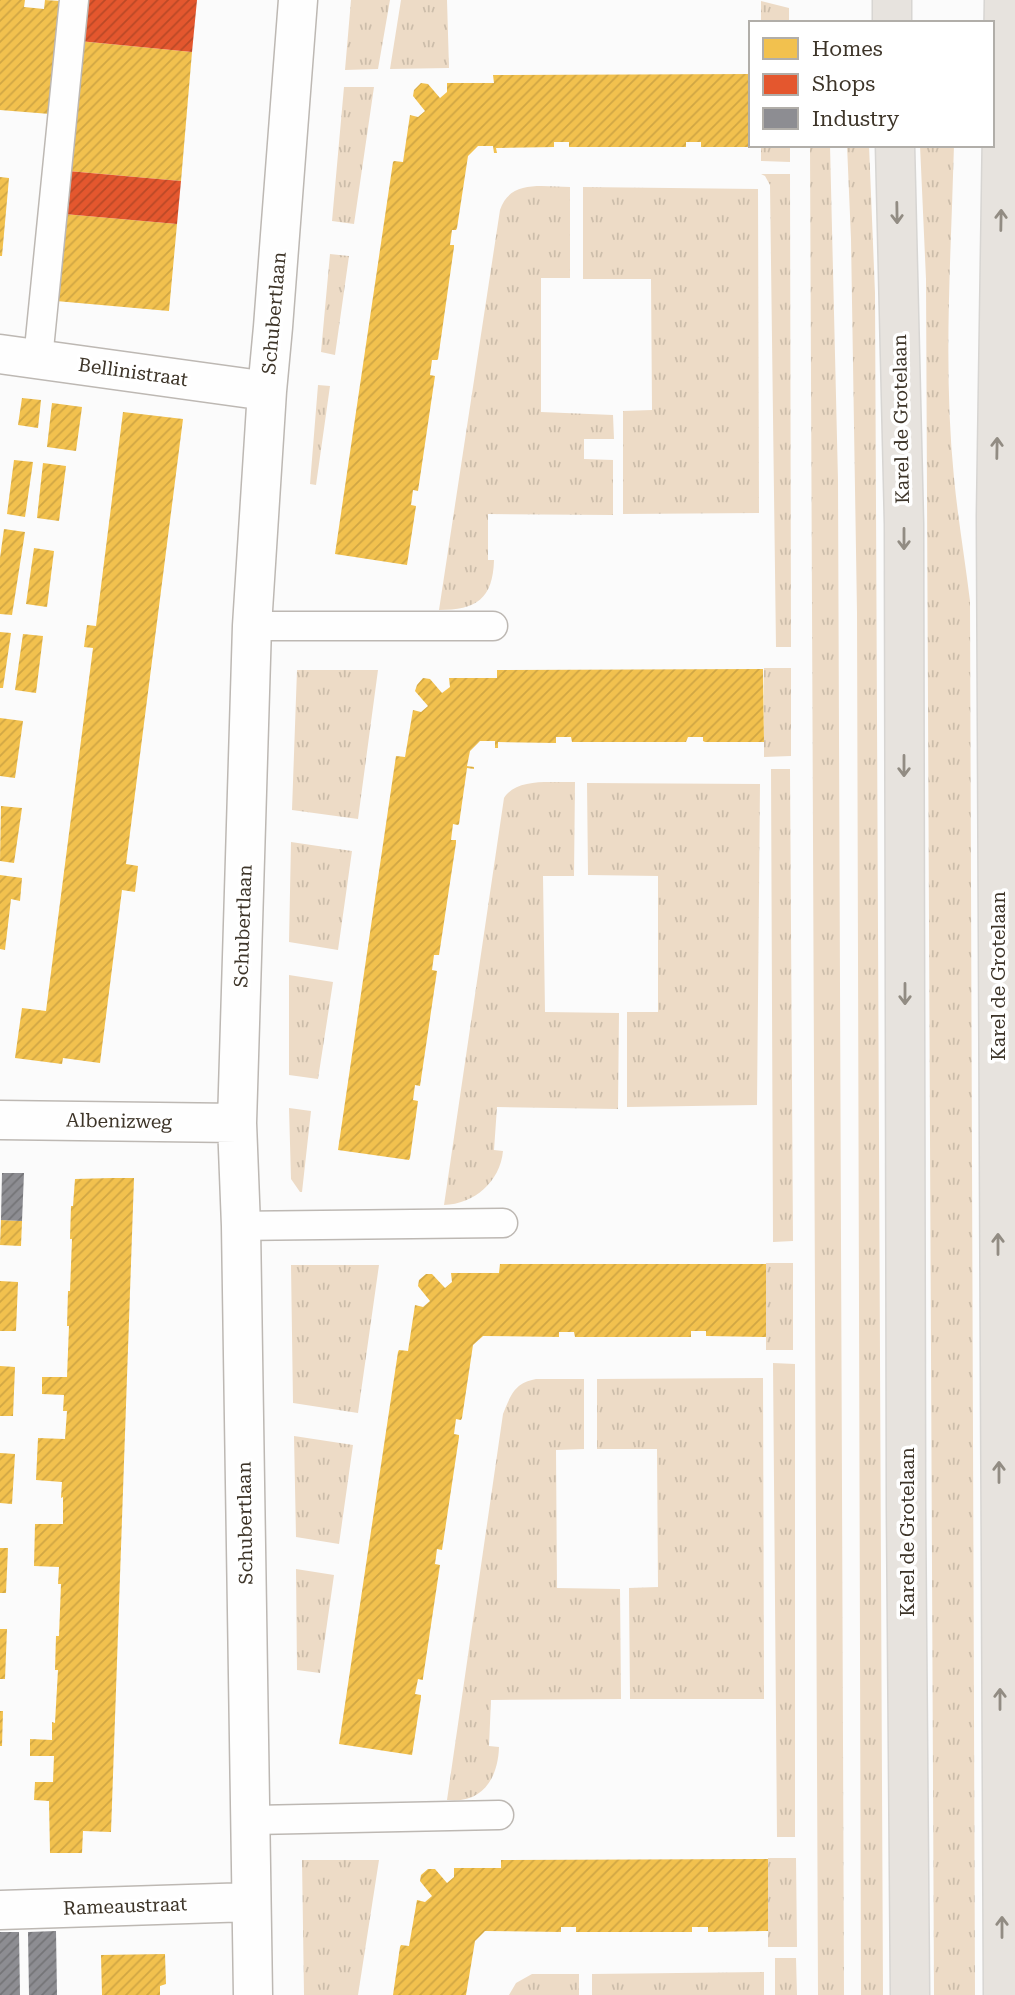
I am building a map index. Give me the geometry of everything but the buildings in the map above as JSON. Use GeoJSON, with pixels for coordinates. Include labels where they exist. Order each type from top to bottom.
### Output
{"type":"FeatureCollection","features":[{"type":"Feature","properties":{"kind":"main road"},"geometry":{"type":"LineString","coordinates":[[892,0],[892,21]]}},
{"type":"Feature","properties":{"kind":"main road","name":"Karel de Grotelaan"},"geometry":{"type":"LineString","coordinates":[[1003,1995],[996,516],[1004,0]]}},
{"type":"Feature","properties":{"kind":"main road","name":"Karel de Grotelaan"},"geometry":{"type":"LineString","coordinates":[[895,147],[904,524],[910,1995]]}},
{"type":"Feature","properties":{"kind":"street","name":"Schubertlaan"},"geometry":{"type":"LineString","coordinates":[[253,1995],[241,1226],[237,1123],[252,626],[267,391],[298,0]]}},
{"type":"Feature","properties":{"kind":"street","name":"Bellinistraat"},"geometry":{"type":"LineString","coordinates":[[0,354],[267,391]]}},
{"type":"Feature","properties":{"kind":"street","name":"Albenizweg"},"geometry":{"type":"LineString","coordinates":[[0,1120],[237,1123]]}},
{"type":"Feature","properties":{"kind":"street","name":"Rameaustraat"},"geometry":{"type":"LineString","coordinates":[[0,1910],[251,1902]]}},
{"type":"Feature","properties":{"kind":"lane"},"geometry":{"type":"LineString","coordinates":[[38,359],[74,0]]}},
{"type":"Feature","properties":{"kind":"lane"},"geometry":{"type":"LineString","coordinates":[[252,626],[493,626]]}},
{"type":"Feature","properties":{"kind":"lane"},"geometry":{"type":"LineString","coordinates":[[241,1226],[503,1223]]}},
{"type":"Feature","properties":{"kind":"lane"},"geometry":{"type":"LineString","coordinates":[[251,1820],[499,1815]]}},
{"type":"Feature","properties":{"kind":"green space"},"geometry":{"type":"Polygon","coordinates":[[[351,0],[390,0],[378,69],[345,70],[351,0]]]}},
{"type":"Feature","properties":{"kind":"green space"},"geometry":{"type":"Polygon","coordinates":[[[401,0],[447,0],[449,68],[390,69],[401,0]]]}},
{"type":"Feature","properties":{"kind":"green space"},"geometry":{"type":"Polygon","coordinates":[[[761,1],[789,8],[789,21],[761,21],[761,1]]]}},
{"type":"Feature","properties":{"kind":"green space"},"geometry":{"type":"Polygon","coordinates":[[[344,87],[374,87],[354,224],[332,221],[344,87]]]}},
{"type":"Feature","properties":{"kind":"green space"},"geometry":{"type":"Polygon","coordinates":[[[761,147],[790,147],[790,162],[761,161],[761,147]]]}},
{"type":"Feature","properties":{"kind":"green space"},"geometry":{"type":"Polygon","coordinates":[[[810,147],[830,147],[838,480],[844,1995],[818,1995],[810,147]]]}},
{"type":"Feature","properties":{"kind":"green space"},"geometry":{"type":"Polygon","coordinates":[[[847,147],[869,147],[875,293],[883,1995],[861,1995],[857,613],[847,147]]]}},
{"type":"Feature","properties":{"kind":"green space"},"geometry":{"type":"Polygon","coordinates":[[[920,147],[954,147],[949,395],[954,478],[970,601],[975,1995],[934,1995],[926,279],[920,147]]]}},
{"type":"Feature","properties":{"kind":"green space"},"geometry":{"type":"Polygon","coordinates":[[[761,174],[790,174],[791,647],[776,647],[770,185],[761,174]]]}},
{"type":"Feature","properties":{"kind":"green space"},"geometry":{"type":"Polygon","coordinates":[[[539,186],[570,187],[570,278],[541,278],[541,412],[613,415],[614,439],[584,439],[584,459],[613,460],[613,515],[488,514],[488,560],[494,560],[486,593],[480,600],[463,608],[439,610],[500,210],[511,193],[519,189],[539,186]]]}},
{"type":"Feature","properties":{"kind":"green space"},"geometry":{"type":"Polygon","coordinates":[[[583,187],[758,189],[759,513],[623,514],[623,411],[652,410],[651,279],[583,279],[583,187]]]}},
{"type":"Feature","properties":{"kind":"green space"},"geometry":{"type":"Polygon","coordinates":[[[330,254],[349,256],[335,355],[321,352],[330,254]]]}},
{"type":"Feature","properties":{"kind":"green space"},"geometry":{"type":"Polygon","coordinates":[[[318,385],[330,386],[316,485],[310,484],[318,385]]]}},
{"type":"Feature","properties":{"kind":"green space"},"geometry":{"type":"Polygon","coordinates":[[[764,668],[791,668],[791,756],[764,757],[764,668]]]}},
{"type":"Feature","properties":{"kind":"green space"},"geometry":{"type":"Polygon","coordinates":[[[297,670],[378,670],[358,819],[292,810],[297,670]]]}},
{"type":"Feature","properties":{"kind":"green space"},"geometry":{"type":"Polygon","coordinates":[[[771,769],[790,769],[793,1241],[773,1242],[771,769]]]}},
{"type":"Feature","properties":{"kind":"green space"},"geometry":{"type":"Polygon","coordinates":[[[575,782],[574,876],[543,876],[545,1012],[619,1013],[618,1109],[497,1107],[494,1150],[503,1151],[497,1172],[475,1196],[455,1204],[444,1205],[504,798],[510,791],[526,784],[575,782]]]}},
{"type":"Feature","properties":{"kind":"green space"},"geometry":{"type":"Polygon","coordinates":[[[587,783],[760,784],[757,1105],[627,1107],[627,1012],[658,1012],[658,876],[588,875],[587,783]]]}},
{"type":"Feature","properties":{"kind":"green space"},"geometry":{"type":"Polygon","coordinates":[[[291,842],[352,851],[338,950],[289,942],[291,842]]]}},
{"type":"Feature","properties":{"kind":"green space"},"geometry":{"type":"Polygon","coordinates":[[[289,975],[333,982],[318,1079],[289,1075],[289,975]]]}},
{"type":"Feature","properties":{"kind":"green space"},"geometry":{"type":"Polygon","coordinates":[[[289,1108],[311,1111],[302,1192],[291,1179],[289,1108]]]}},
{"type":"Feature","properties":{"kind":"green space"},"geometry":{"type":"Polygon","coordinates":[[[766,1263],[793,1263],[793,1350],[766,1350],[766,1263]]]}},
{"type":"Feature","properties":{"kind":"green space"},"geometry":{"type":"Polygon","coordinates":[[[291,1265],[379,1265],[358,1413],[293,1403],[291,1265]]]}},
{"type":"Feature","properties":{"kind":"green space"},"geometry":{"type":"Polygon","coordinates":[[[773,1363],[795,1364],[795,1837],[777,1837],[773,1363]]]}},
{"type":"Feature","properties":{"kind":"green space"},"geometry":{"type":"Polygon","coordinates":[[[763,1378],[764,1699],[630,1699],[629,1588],[658,1587],[657,1449],[597,1449],[597,1379],[763,1378]]]}},
{"type":"Feature","properties":{"kind":"green space"},"geometry":{"type":"Polygon","coordinates":[[[536,1379],[584,1379],[584,1449],[556,1450],[557,1588],[620,1589],[621,1699],[491,1700],[489,1746],[499,1747],[491,1779],[486,1787],[470,1798],[447,1800],[503,1414],[518,1387],[536,1379]]]}},
{"type":"Feature","properties":{"kind":"green space"},"geometry":{"type":"Polygon","coordinates":[[[294,1436],[353,1445],[339,1544],[296,1537],[294,1436]]]}},
{"type":"Feature","properties":{"kind":"green space"},"geometry":{"type":"Polygon","coordinates":[[[296,1569],[334,1575],[320,1673],[297,1670],[296,1569]]]}},
{"type":"Feature","properties":{"kind":"green space"},"geometry":{"type":"Polygon","coordinates":[[[768,1858],[796,1858],[797,1947],[768,1947],[768,1858]]]}},
{"type":"Feature","properties":{"kind":"green space"},"geometry":{"type":"Polygon","coordinates":[[[302,1860],[379,1860],[358,1995],[304,1995],[302,1860]]]}},
{"type":"Feature","properties":{"kind":"green space"},"geometry":{"type":"Polygon","coordinates":[[[775,1958],[796,1958],[797,1995],[775,1995],[775,1958]]]}},
{"type":"Feature","properties":{"kind":"green space"},"geometry":{"type":"Polygon","coordinates":[[[764,1972],[764,1995],[592,1995],[592,1974],[764,1972]]]}},
{"type":"Feature","properties":{"kind":"green space"},"geometry":{"type":"Polygon","coordinates":[[[532,1974],[579,1974],[579,1995],[509,1995],[516,1983],[532,1974]]]}}]}
